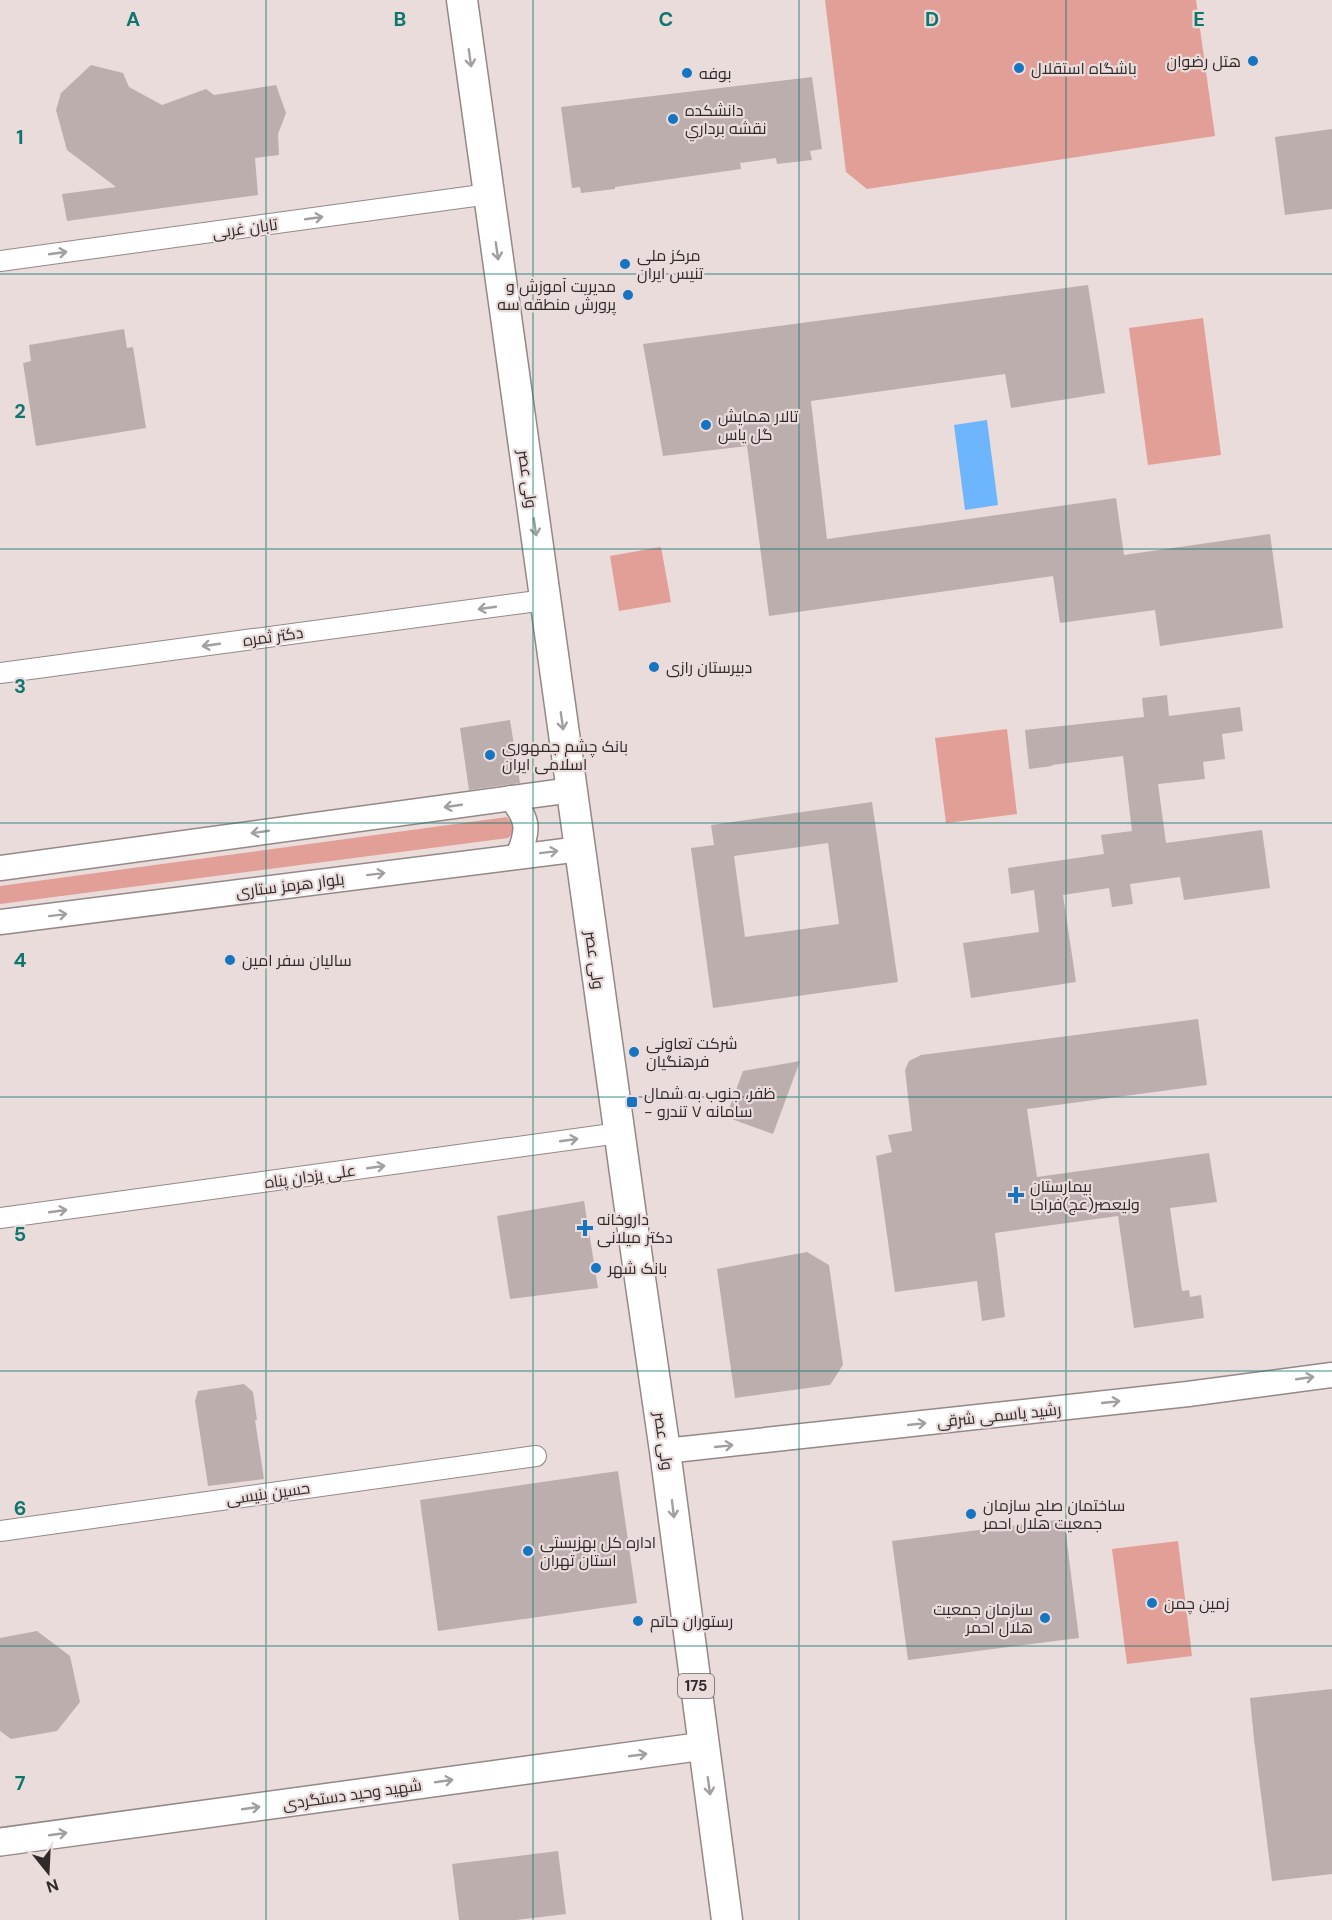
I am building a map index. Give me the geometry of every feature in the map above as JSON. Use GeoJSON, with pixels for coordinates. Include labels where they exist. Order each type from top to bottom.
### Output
{"type":"FeatureCollection","features":[{"type":"Feature","properties":{"kind":"main road","name":"ولی عصر"},"geometry":{"type":"LineString","coordinates":[[462,0],[665,1451],[728,1920]]}},
{"type":"Feature","properties":{"kind":"main road","name":"شهید وحید دستگردی"},"geometry":{"type":"LineString","coordinates":[[0,1842],[704,1746]]}},
{"type":"Feature","properties":{"kind":"street","name":"تابان غربی"},"geometry":{"type":"LineString","coordinates":[[0,261],[489,194]]}},
{"type":"Feature","properties":{"kind":"street","name":"دکتر ثمره"},"geometry":{"type":"LineString","coordinates":[[0,673],[545,600]]}},
{"type":"Feature","properties":{"kind":"street"},"geometry":{"type":"LineString","coordinates":[[0,868],[572,790]]}},
{"type":"Feature","properties":{"kind":"street"},"geometry":{"type":"LineString","coordinates":[[511,798],[522,812],[526,823],[525,839],[518,856]]}},
{"type":"Feature","properties":{"kind":"street","name":"بلوار هرمز ستاری"},"geometry":{"type":"LineString","coordinates":[[0,922],[580,849]]}},
{"type":"Feature","properties":{"kind":"street","name":"علی یزدان پناه"},"geometry":{"type":"LineString","coordinates":[[0,1218],[619,1133]]}},
{"type":"Feature","properties":{"kind":"street","name":"رشید یاسمی شرقی"},"geometry":{"type":"LineString","coordinates":[[665,1451],[1188,1394],[1332,1375]]}},
{"type":"Feature","properties":{"kind":"street","name":"حسین بنیسی"},"geometry":{"type":"LineString","coordinates":[[0,1531],[536,1456]]}},
{"type":"Feature","properties":{"kind":"shaded area","name":"باشگاه استقلال"},"geometry":{"type":"Polygon","coordinates":[[[825,0],[1196,0],[1215,136],[867,189],[846,172],[825,0]]]}},
{"type":"Feature","properties":{"kind":"shaded area"},"geometry":{"type":"Polygon","coordinates":[[[1203,318],[1221,455],[1148,465],[1129,328],[1203,318]]]}},
{"type":"Feature","properties":{"kind":"shaded area"},"geometry":{"type":"Polygon","coordinates":[[[661,547],[671,602],[619,611],[610,556],[661,547]]]}},
{"type":"Feature","properties":{"kind":"shaded area"},"geometry":{"type":"Polygon","coordinates":[[[1007,729],[1017,814],[946,823],[935,738],[1007,729]]]}},
{"type":"Feature","properties":{"kind":"shaded area"},"geometry":{"type":"Polygon","coordinates":[[[507,817],[517,830],[508,838],[0,904],[0,886],[507,817]]]}},
{"type":"Feature","properties":{"kind":"shaded area","name":"زمین چمن"},"geometry":{"type":"Polygon","coordinates":[[[1178,1541],[1192,1656],[1127,1664],[1112,1549],[1178,1541]]]}},
{"type":"Feature","properties":{"kind":"water"},"geometry":{"type":"Polygon","coordinates":[[[987,420],[998,505],[965,510],[954,425],[987,420]]]}},
{"type":"Feature","properties":{"kind":"building"},"geometry":{"type":"Polygon","coordinates":[[[91,65],[123,73],[129,87],[162,105],[206,89],[214,95],[276,85],[286,113],[278,134],[279,155],[255,158],[258,195],[67,221],[62,194],[116,187],[67,150],[56,110],[61,93],[91,65]]]}},
{"type":"Feature","properties":{"kind":"building"},"geometry":{"type":"Polygon","coordinates":[[[812,77],[822,149],[810,151],[812,160],[777,164],[776,158],[740,163],[741,169],[615,187],[615,189],[581,193],[580,187],[572,188],[561,107],[812,77]]]}},
{"type":"Feature","properties":{"kind":"building"},"geometry":{"type":"Polygon","coordinates":[[[1332,129],[1332,209],[1285,215],[1275,137],[1332,129]]]}},
{"type":"Feature","properties":{"kind":"building"},"geometry":{"type":"Polygon","coordinates":[[[1088,285],[1105,393],[1011,408],[1005,374],[811,401],[827,539],[1116,498],[1124,555],[1270,534],[1283,628],[1160,646],[1155,610],[1060,623],[1053,576],[769,616],[747,446],[663,456],[643,344],[1088,285]]]}},
{"type":"Feature","properties":{"kind":"building"},"geometry":{"type":"Polygon","coordinates":[[[124,329],[127,348],[133,347],[146,428],[36,446],[23,363],[31,361],[29,345],[124,329]]]}},
{"type":"Feature","properties":{"kind":"building"},"geometry":{"type":"Polygon","coordinates":[[[1167,695],[1169,716],[1240,707],[1243,731],[1222,734],[1225,759],[1203,762],[1205,779],[1158,784],[1166,843],[1262,830],[1270,888],[1184,900],[1180,877],[1130,884],[1133,904],[1112,907],[1109,888],[1063,895],[1076,982],[971,998],[963,943],[1039,932],[1034,890],[1011,894],[1008,868],[1104,854],[1101,835],[1132,831],[1123,756],[1029,769],[1025,730],[1144,717],[1142,698],[1167,695]]]}},
{"type":"Feature","properties":{"kind":"building","name":"بانک چشم جمهوری اسلامی ایران"},"geometry":{"type":"Polygon","coordinates":[[[510,720],[520,783],[469,790],[460,728],[510,720]]]}},
{"type":"Feature","properties":{"kind":"building"},"geometry":{"type":"Polygon","coordinates":[[[872,802],[898,982],[713,1008],[691,848],[714,845],[711,825],[872,802]],[[828,843],[734,856],[745,937],[839,924],[828,843]]]}},
{"type":"Feature","properties":{"kind":"building"},"geometry":{"type":"Polygon","coordinates":[[[1198,1019],[1207,1085],[1027,1109],[1037,1177],[1209,1153],[1217,1202],[1170,1208],[1182,1291],[1189,1290],[1190,1297],[1201,1295],[1204,1318],[1134,1328],[1118,1216],[995,1233],[1005,1317],[982,1321],[977,1281],[895,1292],[876,1156],[892,1152],[888,1135],[912,1131],[905,1070],[909,1061],[921,1055],[1198,1019]]]}},
{"type":"Feature","properties":{"kind":"building"},"geometry":{"type":"Polygon","coordinates":[[[800,1061],[773,1134],[726,1117],[743,1071],[800,1061]]]}},
{"type":"Feature","properties":{"kind":"building"},"geometry":{"type":"Polygon","coordinates":[[[584,1201],[598,1288],[510,1299],[497,1216],[584,1201]]]}},
{"type":"Feature","properties":{"kind":"building"},"geometry":{"type":"Polygon","coordinates":[[[807,1252],[829,1265],[843,1365],[830,1385],[735,1398],[717,1269],[807,1252]]]}},
{"type":"Feature","properties":{"kind":"building"},"geometry":{"type":"Polygon","coordinates":[[[244,1384],[253,1392],[264,1479],[208,1486],[195,1401],[198,1391],[244,1384]]]}},
{"type":"Feature","properties":{"kind":"building","name":"اداره کل بهزیستی استان تهران"},"geometry":{"type":"Polygon","coordinates":[[[618,1471],[637,1603],[438,1631],[420,1500],[618,1471]]]}},
{"type":"Feature","properties":{"kind":"building"},"geometry":{"type":"Polygon","coordinates":[[[1064,1519],[1079,1638],[908,1660],[892,1541],[1064,1519]]]}},
{"type":"Feature","properties":{"kind":"building"},"geometry":{"type":"Polygon","coordinates":[[[37,1631],[70,1656],[80,1702],[57,1731],[11,1739],[0,1731],[0,1638],[37,1631]]]}},
{"type":"Feature","properties":{"kind":"building"},"geometry":{"type":"Polygon","coordinates":[[[1332,1689],[1332,1874],[1272,1881],[1250,1698],[1332,1689]]]}},
{"type":"Feature","properties":{"kind":"building"},"geometry":{"type":"Polygon","coordinates":[[[558,1851],[566,1914],[516,1920],[459,1920],[452,1864],[558,1851]]]}},
{"type":"Feature","properties":{"kind":"place","name":"هتل رضوان"},"geometry":{"type":"Point","coordinates":[1253,61]}},
{"type":"Feature","properties":{"kind":"place","name":"باشگاه استقلال"},"geometry":{"type":"Point","coordinates":[1019,68]}},
{"type":"Feature","properties":{"kind":"place","name":"بوفه"},"geometry":{"type":"Point","coordinates":[687,73]}},
{"type":"Feature","properties":{"kind":"place","name":"دانشكده نقشه برداري"},"geometry":{"type":"Point","coordinates":[673,119]}},
{"type":"Feature","properties":{"kind":"place","name":"مرکز ملی تنیس ایران"},"geometry":{"type":"Point","coordinates":[625,264]}},
{"type":"Feature","properties":{"kind":"place","name":"مدیریت آموزش و پرورش منطقه سه"},"geometry":{"type":"Point","coordinates":[628,295]}},
{"type":"Feature","properties":{"kind":"place","name":"تالار همایش گل یاس"},"geometry":{"type":"Point","coordinates":[706,425]}},
{"type":"Feature","properties":{"kind":"place","name":"دبیرستان رازی"},"geometry":{"type":"Point","coordinates":[654,667]}},
{"type":"Feature","properties":{"kind":"place","name":"بانک چشم جمهوری اسلامی ایران"},"geometry":{"type":"Point","coordinates":[490,755]}},
{"type":"Feature","properties":{"kind":"place","name":"سالیان سفر امین"},"geometry":{"type":"Point","coordinates":[230,960]}},
{"type":"Feature","properties":{"kind":"place","name":"شرکت تعاونی فرهنگیان"},"geometry":{"type":"Point","coordinates":[634,1052]}},
{"type":"Feature","properties":{"kind":"place","name":"ظفر، جنوب به شمال - سامانه ۷ تندرو"},"geometry":{"type":"Point","coordinates":[632,1102]}},
{"type":"Feature","properties":{"kind":"place","name":"بیمارستان ولیعصر(عج)فراجا"},"geometry":{"type":"Point","coordinates":[1016,1195]}},
{"type":"Feature","properties":{"kind":"place","name":"داروخانه دکتر میلانی"},"geometry":{"type":"Point","coordinates":[585,1228]}},
{"type":"Feature","properties":{"kind":"place","name":"بانک شهر"},"geometry":{"type":"Point","coordinates":[596,1268]}},
{"type":"Feature","properties":{"kind":"place","name":"ساختمان صلح سازمان جمعیت هلال احمر"},"geometry":{"type":"Point","coordinates":[971,1514]}},
{"type":"Feature","properties":{"kind":"place","name":"اداره کل بهزیستی استان تهران"},"geometry":{"type":"Point","coordinates":[528,1551]}},
{"type":"Feature","properties":{"kind":"place","name":"زمین چمن"},"geometry":{"type":"Point","coordinates":[1152,1603]}},
{"type":"Feature","properties":{"kind":"place","name":"سازمان جمعیت هلال احمر"},"geometry":{"type":"Point","coordinates":[1045,1618]}},
{"type":"Feature","properties":{"kind":"place","name":"رستوران حاتم"},"geometry":{"type":"Point","coordinates":[638,1621]}}]}
